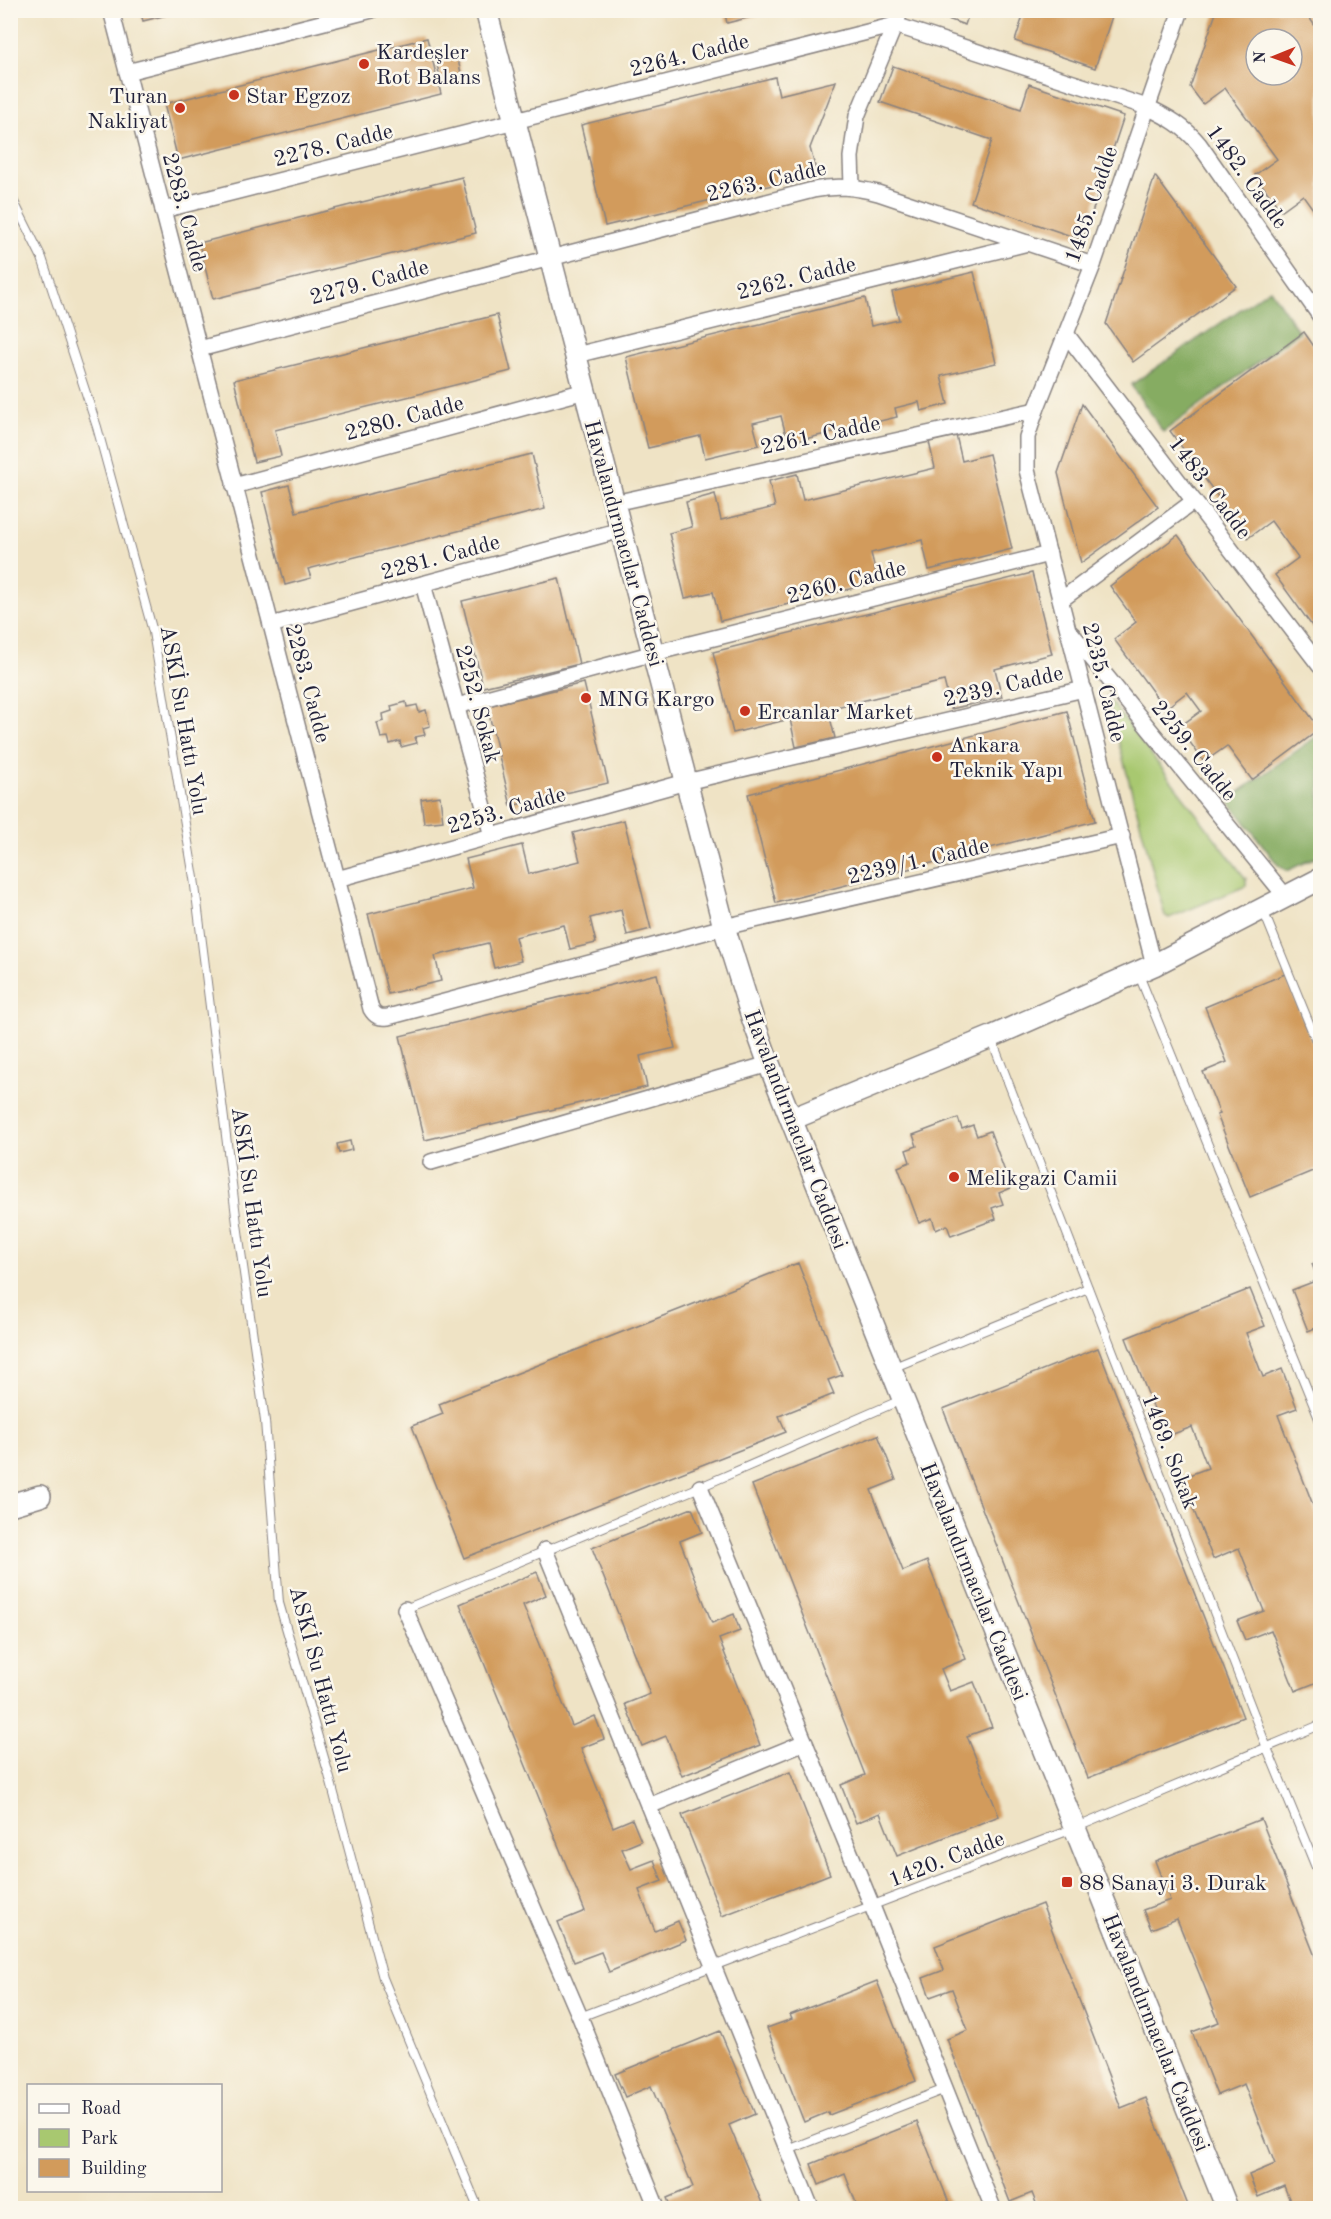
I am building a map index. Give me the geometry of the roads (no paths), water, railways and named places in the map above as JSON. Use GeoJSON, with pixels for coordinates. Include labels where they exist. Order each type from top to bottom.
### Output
{"type":"FeatureCollection","features":[{"type":"Feature","properties":{"kind":"street","name":"2283. Cadde"},"geometry":{"type":"LineString","coordinates":[[111,10],[370,1009],[378,1017],[383,1018],[724,927]]}},
{"type":"Feature","properties":{"kind":"street"},"geometry":{"type":"LineString","coordinates":[[127,72],[372,10]]}},
{"type":"Feature","properties":{"kind":"street","name":"Havalandırmacılar Caddesi"},"geometry":{"type":"LineString","coordinates":[[486,10],[724,927],[753,1020],[902,1399],[1227,2208]]}},
{"type":"Feature","properties":{"kind":"street"},"geometry":{"type":"LineString","coordinates":[[852,186],[851,157],[857,116],[901,10]]}},
{"type":"Feature","properties":{"kind":"street","name":"1485. Cadde"},"geometry":{"type":"LineString","coordinates":[[1036,410],[1093,265],[1181,10]]}},
{"type":"Feature","properties":{"kind":"street"},"geometry":{"type":"LineString","coordinates":[[895,25],[1147,107]]}},
{"type":"Feature","properties":{"kind":"street","name":"2264. Cadde"},"geometry":{"type":"LineString","coordinates":[[515,121],[895,25]]}},
{"type":"Feature","properties":{"kind":"street","name":"1482. Cadde"},"geometry":{"type":"LineString","coordinates":[[1147,107],[1180,124],[1199,144],[1320,316]]}},
{"type":"Feature","properties":{"kind":"street","name":"2278. Cadde"},"geometry":{"type":"LineString","coordinates":[[163,210],[515,121]]}},
{"type":"Feature","properties":{"kind":"street","name":"2263. Cadde"},"geometry":{"type":"LineString","coordinates":[[550,257],[813,190],[852,186],[1093,265]]}},
{"type":"Feature","properties":{"kind":"street","name":"2262. Cadde"},"geometry":{"type":"LineString","coordinates":[[576,355],[1028,243]]}},
{"type":"Feature","properties":{"kind":"street","name":"2279. Cadde"},"geometry":{"type":"LineString","coordinates":[[199,349],[550,257]]}},
{"type":"Feature","properties":{"kind":"street","name":"1483. Cadde"},"geometry":{"type":"LineString","coordinates":[[1067,335],[1320,666]]}},
{"type":"Feature","properties":{"kind":"street","name":"2280. Cadde"},"geometry":{"type":"LineString","coordinates":[[234,486],[585,391]]}},
{"type":"Feature","properties":{"kind":"street","name":"2261. Cadde"},"geometry":{"type":"LineString","coordinates":[[614,503],[1036,410]]}},
{"type":"Feature","properties":{"kind":"street","name":"2235. Cadde"},"geometry":{"type":"LineString","coordinates":[[1036,410],[1027,437],[1027,470],[1122,836],[1146,968]]}},
{"type":"Feature","properties":{"kind":"street"},"geometry":{"type":"LineString","coordinates":[[1061,600],[1194,501]]}},
{"type":"Feature","properties":{"kind":"street","name":"2281. Cadde"},"geometry":{"type":"LineString","coordinates":[[271,625],[621,530]]}},
{"type":"Feature","properties":{"kind":"street","name":"2260. Cadde"},"geometry":{"type":"LineString","coordinates":[[457,706],[654,653],[1049,554]]}},
{"type":"Feature","properties":{"kind":"street","name":"2252. Sokak"},"geometry":{"type":"LineString","coordinates":[[423,584],[492,836]]}},
{"type":"Feature","properties":{"kind":"street","name":"2259. Cadde"},"geometry":{"type":"LineString","coordinates":[[1069,631],[1286,897]]}},
{"type":"Feature","properties":{"kind":"street","name":"2239. Cadde"},"geometry":{"type":"LineString","coordinates":[[686,782],[1084,689]]}},
{"type":"Feature","properties":{"kind":"street","name":"2253. Cadde"},"geometry":{"type":"LineString","coordinates":[[337,879],[686,782]]}},
{"type":"Feature","properties":{"kind":"street","name":"2239/1. Cadde"},"geometry":{"type":"LineString","coordinates":[[724,927],[1122,836]]}},
{"type":"Feature","properties":{"kind":"street"},"geometry":{"type":"LineString","coordinates":[[792,1119],[991,1037],[1146,968],[1320,879]]}},
{"type":"Feature","properties":{"kind":"street"},"geometry":{"type":"LineString","coordinates":[[431,1162],[770,1064]]}},
{"type":"Feature","properties":{"kind":"street"},"geometry":{"type":"LineString","coordinates":[[700,1487],[993,2208]]}},
{"type":"Feature","properties":{"kind":"street"},"geometry":{"type":"LineString","coordinates":[[10,1504],[40,1496]]}},
{"type":"Feature","properties":{"kind":"street"},"geometry":{"type":"LineString","coordinates":[[545,1550],[811,2208]]}},
{"type":"Feature","properties":{"kind":"street"},"geometry":{"type":"LineString","coordinates":[[405,1609],[580,2017],[657,2208]]}},
{"type":"Feature","properties":{"kind":"street"},"geometry":{"type":"LineString","coordinates":[[649,1806],[804,1742]]}},
{"type":"Feature","properties":{"kind":"lane","name":"ASKİ Su Hattı Yolu"},"geometry":{"type":"LineString","coordinates":[[10,194],[42,258],[97,427],[153,632],[194,878],[237,1224],[265,1421],[279,1603],[329,1775],[383,1978],[478,2208]]}},
{"type":"Feature","properties":{"kind":"lane"},"geometry":{"type":"LineString","coordinates":[[1263,909],[1320,1050]]}},
{"type":"Feature","properties":{"kind":"lane"},"geometry":{"type":"LineString","coordinates":[[1146,968],[1320,1421]]}},
{"type":"Feature","properties":{"kind":"lane","name":"1469. Sokak"},"geometry":{"type":"LineString","coordinates":[[991,1037],[1267,1748],[1320,1877]]}},
{"type":"Feature","properties":{"kind":"lane"},"geometry":{"type":"LineString","coordinates":[[891,1369],[1088,1288]]}},
{"type":"Feature","properties":{"kind":"lane"},"geometry":{"type":"LineString","coordinates":[[405,1609],[700,1487],[902,1399]]}},
{"type":"Feature","properties":{"kind":"lane","name":"1420. Cadde"},"geometry":{"type":"LineString","coordinates":[[580,2017],[1075,1828],[1320,1725]]}},
{"type":"Feature","properties":{"kind":"lane"},"geometry":{"type":"LineString","coordinates":[[788,2150],[945,2089]]}},
{"type":"Feature","properties":{"kind":"place","name":"Kardeşler Rot Balans"},"geometry":{"type":"Point","coordinates":[364,64]}},
{"type":"Feature","properties":{"kind":"place","name":"Star Egzoz"},"geometry":{"type":"Point","coordinates":[234,95]}},
{"type":"Feature","properties":{"kind":"place","name":"Turan Nakliyat"},"geometry":{"type":"Point","coordinates":[180,108]}},
{"type":"Feature","properties":{"kind":"place","name":"MNG Kargo"},"geometry":{"type":"Point","coordinates":[586,698]}},
{"type":"Feature","properties":{"kind":"place","name":"Ercanlar Market"},"geometry":{"type":"Point","coordinates":[745,711]}},
{"type":"Feature","properties":{"kind":"place","name":"Ankara Teknik Yapı"},"geometry":{"type":"Point","coordinates":[937,757]}},
{"type":"Feature","properties":{"kind":"place","name":"Melikgazi Camii"},"geometry":{"type":"Point","coordinates":[954,1177]}},
{"type":"Feature","properties":{"kind":"place","name":"88 Sanayi 3. Durak"},"geometry":{"type":"Point","coordinates":[1067,1882]}}]}
